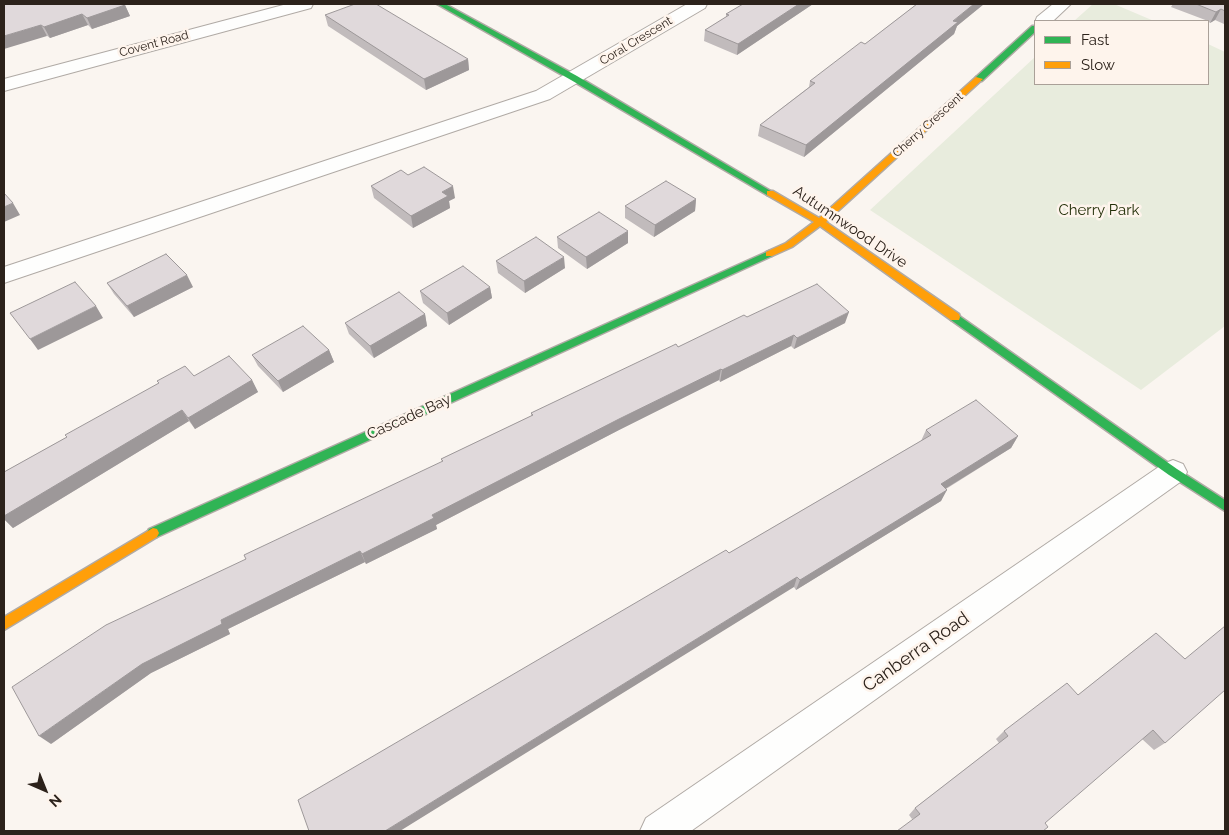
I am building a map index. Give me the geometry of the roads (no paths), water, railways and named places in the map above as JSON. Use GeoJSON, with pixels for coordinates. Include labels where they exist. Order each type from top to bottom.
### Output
{"type":"FeatureCollection","features":[{"type":"Feature","properties":{"kind":"street","name":"Covent Road"},"geometry":{"type":"LineString","coordinates":[[4,84],[305,4]]}},
{"type":"Feature","properties":{"kind":"street","name":"Autumnwood Drive"},"geometry":{"type":"LineString","coordinates":[[440,4],[574,78],[820,222],[1225,506]]}},
{"type":"Feature","properties":{"kind":"street","name":"Coral Crescent"},"geometry":{"type":"LineString","coordinates":[[574,78],[699,4]]}},
{"type":"Feature","properties":{"kind":"street"},"geometry":{"type":"LineString","coordinates":[[1044,20],[1062,4]]}},
{"type":"Feature","properties":{"kind":"street","name":"Cherry Crescent"},"geometry":{"type":"LineString","coordinates":[[820,222],[1034,29]]}},
{"type":"Feature","properties":{"kind":"street"},"geometry":{"type":"LineString","coordinates":[[4,276],[543,95],[574,78]]}},
{"type":"Feature","properties":{"kind":"street","name":"Cascade Bay"},"geometry":{"type":"LineString","coordinates":[[4,624],[147,536],[789,245],[820,222]]}},
{"type":"Feature","properties":{"kind":"street","name":"Canberra Road"},"geometry":{"type":"LineString","coordinates":[[659,831],[1174,472]]}},
{"type":"Feature","properties":{"kind":"park label","name":"Cherry Park"},"geometry":{"type":"Point","coordinates":[1099,210]}}]}
